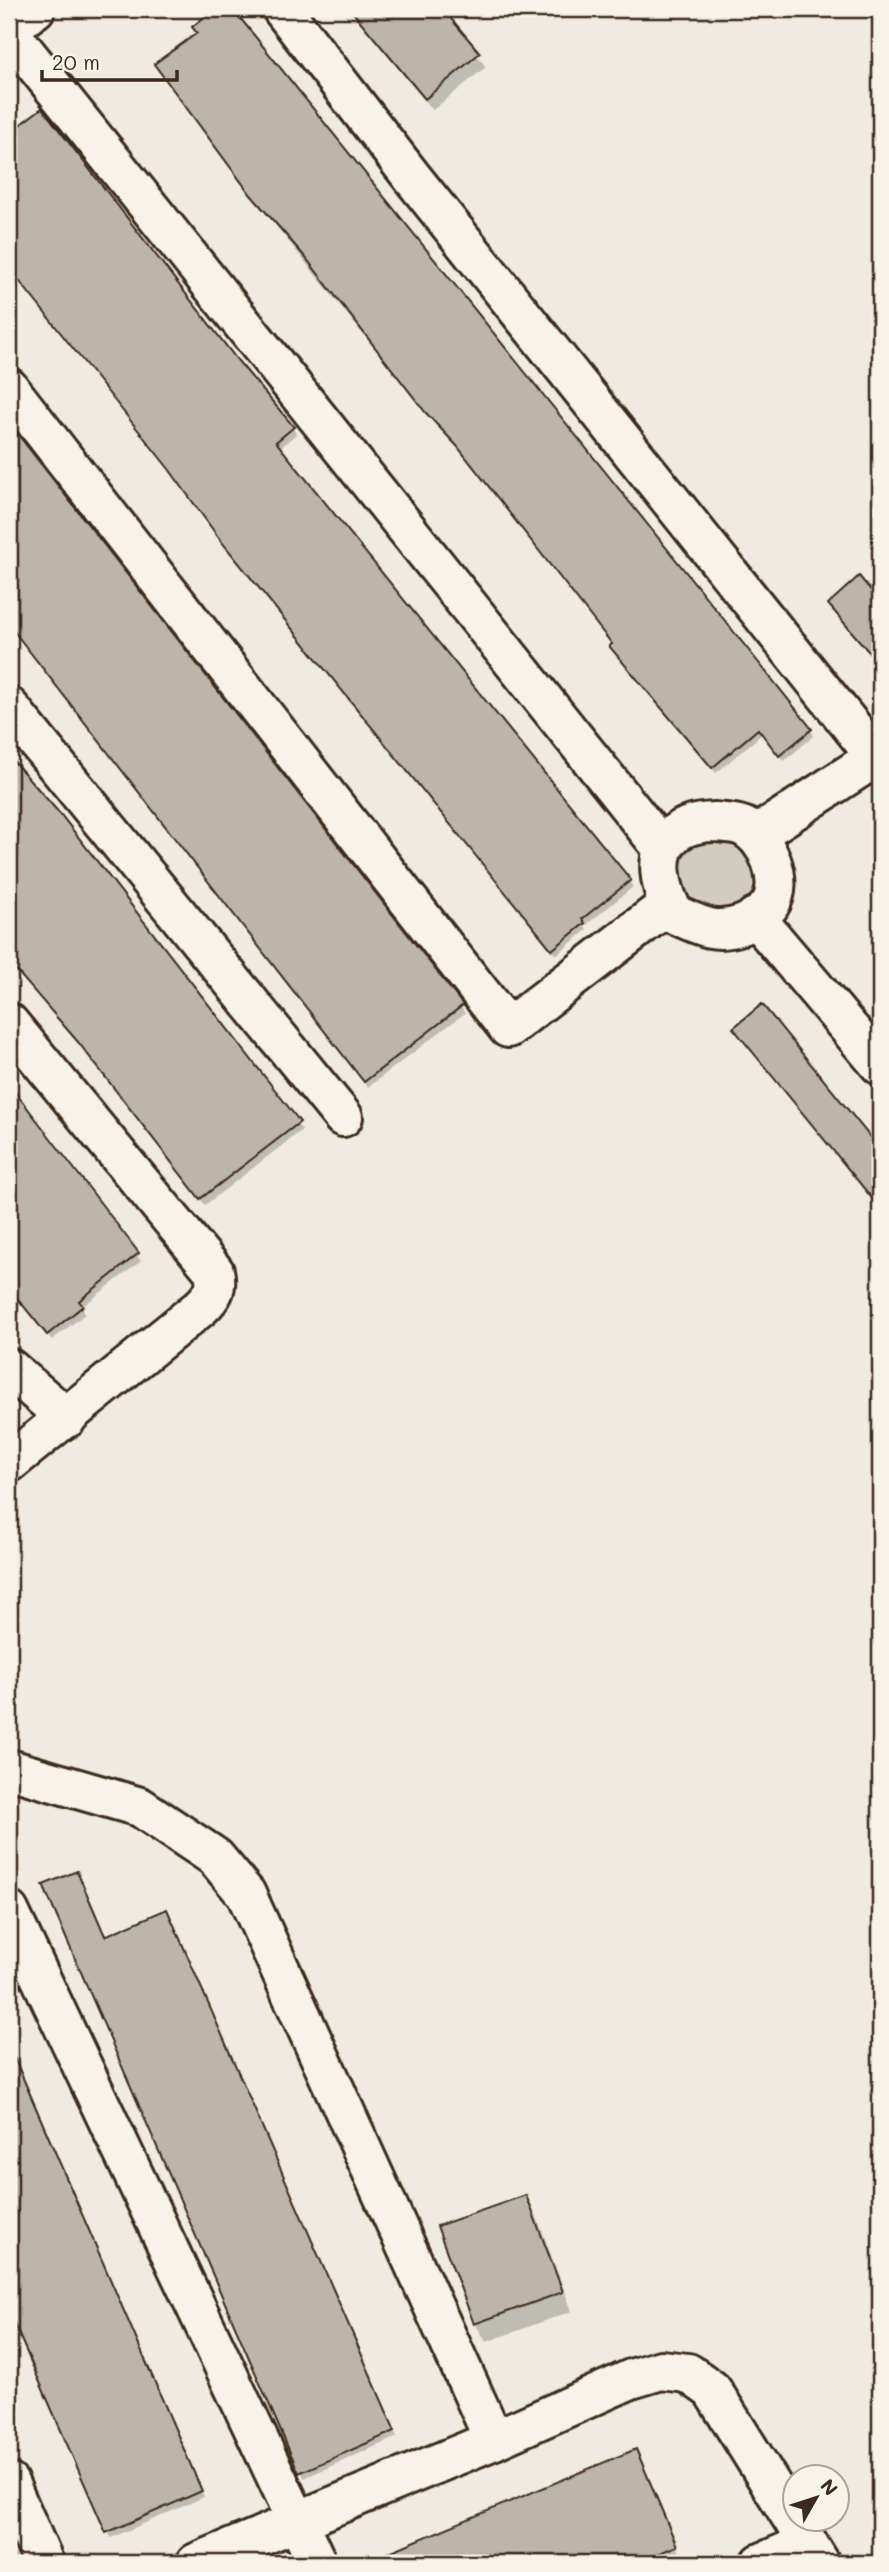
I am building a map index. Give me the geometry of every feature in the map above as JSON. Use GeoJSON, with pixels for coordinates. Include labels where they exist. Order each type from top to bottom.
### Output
{"type":"FeatureCollection","features":[{"type":"Feature","properties":{"kind":"street"},"geometry":{"type":"LineString","coordinates":[[35,9],[9,30],[663,849]]}},
{"type":"Feature","properties":{"kind":"street"},"geometry":{"type":"LineString","coordinates":[[282,9],[420,187],[878,757],[756,835]]}},
{"type":"Feature","properties":{"kind":"street"},"geometry":{"type":"LineString","coordinates":[[9,388],[508,1028],[669,904]]}},
{"type":"Feature","properties":{"kind":"street"},"geometry":{"type":"LineString","coordinates":[[9,708],[344,1117]]}},
{"type":"Feature","properties":{"kind":"street"},"geometry":{"type":"LineString","coordinates":[[703,822],[735,824],[756,835],[771,862],[774,884],[769,905],[755,917],[736,927],[712,928],[674,914],[662,891],[660,874],[663,849],[675,834],[703,822]]}},
{"type":"Feature","properties":{"kind":"street"},"geometry":{"type":"LineString","coordinates":[[755,917],[880,1065]]}},
{"type":"Feature","properties":{"kind":"street"},"geometry":{"type":"LineString","coordinates":[[9,1023],[215,1271],[217,1283],[212,1297],[9,1463]]}},
{"type":"Feature","properties":{"kind":"street"},"geometry":{"type":"LineString","coordinates":[[9,1368],[67,1418]]}},
{"type":"Feature","properties":{"kind":"street"},"geometry":{"type":"LineString","coordinates":[[9,1769],[140,1807],[215,1857],[246,1894],[494,2440]]}},
{"type":"Feature","properties":{"kind":"street"},"geometry":{"type":"LineString","coordinates":[[9,1911],[317,2563]]}},
{"type":"Feature","properties":{"kind":"street"},"geometry":{"type":"LineString","coordinates":[[196,2563],[298,2523],[631,2379],[661,2370],[688,2373],[712,2390],[814,2553],[761,2563]]}},
{"type":"Feature","properties":{"kind":"street"},"geometry":{"type":"LineString","coordinates":[[9,2483],[44,2563]]}},
{"type":"Feature","properties":{"kind":"shaded area"},"geometry":{"type":"Polygon","coordinates":[[[735,824],[770,905],[695,923],[668,840],[735,824]]]}},
{"type":"Feature","properties":{"kind":"building"},"geometry":{"type":"Polygon","coordinates":[[[214,9],[233,9],[812,729],[779,756],[758,729],[712,768],[609,646],[612,644],[457,446],[426,413],[305,257],[251,195],[154,64],[197,33],[192,27],[214,9]]]}},
{"type":"Feature","properties":{"kind":"building"},"geometry":{"type":"Polygon","coordinates":[[[350,9],[443,9],[480,53],[425,99],[350,9]]]}},
{"type":"Feature","properties":{"kind":"building"},"geometry":{"type":"Polygon","coordinates":[[[42,108],[238,361],[294,427],[276,442],[631,880],[582,919],[585,923],[552,950],[221,541],[169,469],[9,268],[9,133],[42,108]]]}},
{"type":"Feature","properties":{"kind":"building"},"geometry":{"type":"Polygon","coordinates":[[[9,423],[463,1005],[364,1082],[9,625],[9,423]]]}},
{"type":"Feature","properties":{"kind":"building"},"geometry":{"type":"Polygon","coordinates":[[[859,576],[880,601],[880,665],[828,604],[859,576]]]}},
{"type":"Feature","properties":{"kind":"building"},"geometry":{"type":"Polygon","coordinates":[[[9,756],[61,815],[300,1122],[200,1199],[78,1042],[9,962],[9,756]]]}},
{"type":"Feature","properties":{"kind":"building"},"geometry":{"type":"Polygon","coordinates":[[[762,1004],[880,1149],[880,1208],[733,1028],[762,1004]]]}},
{"type":"Feature","properties":{"kind":"building"},"geometry":{"type":"Polygon","coordinates":[[[9,1084],[139,1253],[79,1301],[83,1306],[47,1335],[9,1288],[9,1084]]]}},
{"type":"Feature","properties":{"kind":"building"},"geometry":{"type":"Polygon","coordinates":[[[77,1871],[105,1936],[167,1909],[395,2431],[299,2473],[43,1885],[77,1871]]]}},
{"type":"Feature","properties":{"kind":"building"},"geometry":{"type":"Polygon","coordinates":[[[10,2048],[202,2491],[106,2533],[9,2312],[10,2048]]]}},
{"type":"Feature","properties":{"kind":"building"},"geometry":{"type":"Polygon","coordinates":[[[526,2195],[563,2292],[474,2324],[437,2226],[526,2195]]]}},
{"type":"Feature","properties":{"kind":"building"},"geometry":{"type":"Polygon","coordinates":[[[636,2449],[677,2546],[634,2563],[363,2563],[636,2449]]]}}]}
